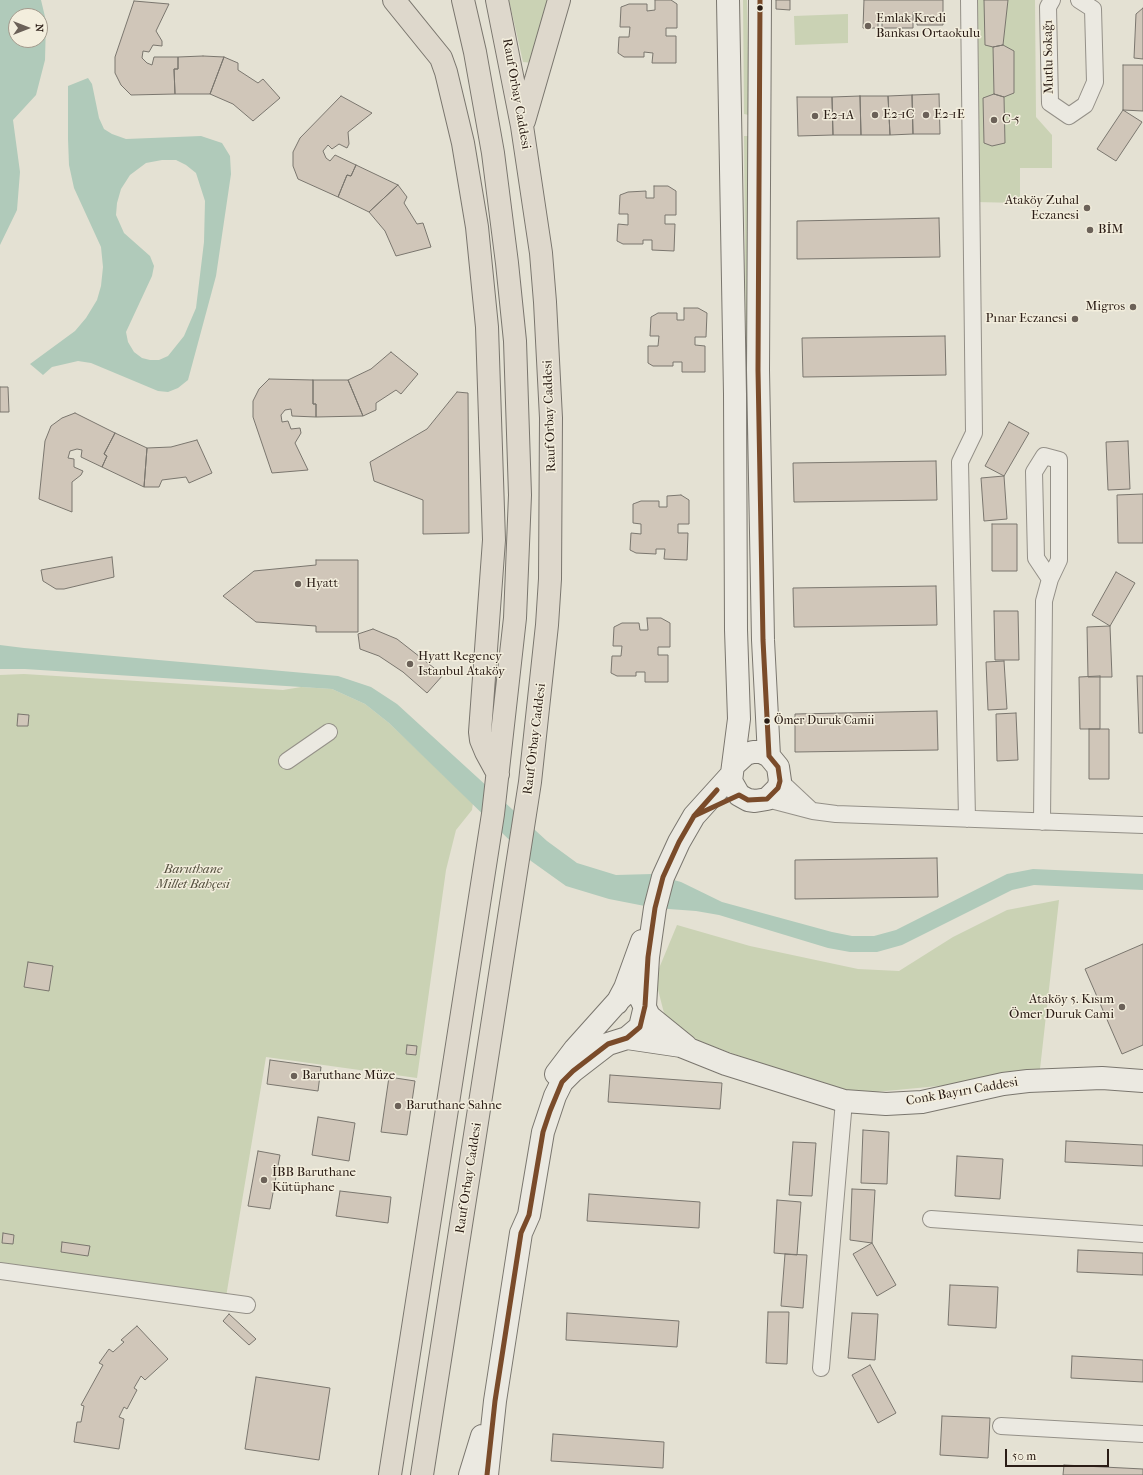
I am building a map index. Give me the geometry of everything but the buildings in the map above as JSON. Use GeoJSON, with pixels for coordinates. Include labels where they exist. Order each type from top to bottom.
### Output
{"type":"FeatureCollection","features":[{"type":"Feature","properties":{"kind":"highway"},"geometry":{"type":"LineString","coordinates":[[394,0],[441,58],[446,72],[463,143],[477,227],[487,328],[494,540],[480,732],[481,740],[486,752],[498,774]]}},
{"type":"Feature","properties":{"kind":"highway"},"geometry":{"type":"LineString","coordinates":[[390,1475],[486,859],[498,774],[515,618],[520,495],[515,341],[500,202],[493,153],[475,52],[463,0]]}},
{"type":"Feature","properties":{"kind":"highway","name":"Rauf Orbay Caddesi"},"geometry":{"type":"LineString","coordinates":[[422,1475],[530,782],[547,625],[552,471],[546,302],[541,253],[522,126],[497,0]]}},
{"type":"Feature","properties":{"kind":"highway"},"geometry":{"type":"LineString","coordinates":[[522,126],[559,0]]}},
{"type":"Feature","properties":{"kind":"highway"},"geometry":{"type":"LineString","coordinates":[[482,278],[488,245],[489,227],[486,188],[493,153]]}},
{"type":"Feature","properties":{"kind":"street"},"geometry":{"type":"LineString","coordinates":[[728,0],[735,384],[736,630],[739,719],[733,769],[734,788],[739,795],[748,800],[755,801],[767,799],[813,811],[836,814],[1143,825]]}},
{"type":"Feature","properties":{"kind":"street"},"geometry":{"type":"LineString","coordinates":[[760,0],[758,370],[764,630],[769,756]]}},
{"type":"Feature","properties":{"kind":"street"},"geometry":{"type":"LineString","coordinates":[[967,819],[960,462],[974,433],[969,0]]}},
{"type":"Feature","properties":{"kind":"street","name":"Mutlu Sokağı"},"geometry":{"type":"LineString","coordinates":[[1052,0],[1048,7],[1050,103],[1068,116],[1085,105],[1095,82],[1093,9],[1079,0]]}},
{"type":"Feature","properties":{"kind":"street"},"geometry":{"type":"LineString","coordinates":[[735,384],[758,370]]}},
{"type":"Feature","properties":{"kind":"street"},"geometry":{"type":"LineString","coordinates":[[1042,822],[1044,601],[1050,579],[1059,560],[1059,460],[1044,456],[1034,472],[1036,558],[1050,579]]}},
{"type":"Feature","properties":{"kind":"street"},"geometry":{"type":"LineString","coordinates":[[736,630],[764,630]]}},
{"type":"Feature","properties":{"kind":"street"},"geometry":{"type":"LineString","coordinates":[[287,761],[329,732]]}},
{"type":"Feature","properties":{"kind":"street"},"geometry":{"type":"LineString","coordinates":[[487,1475],[495,1400],[521,1234],[529,1215],[543,1132],[555,1096],[562,1082],[573,1071],[608,1044],[627,1038],[640,1027],[645,1006],[648,957],[655,908],[663,877],[679,842],[694,816],[746,754],[762,752],[769,756],[778,766],[780,780],[778,788],[767,799]]}},
{"type":"Feature","properties":{"kind":"street"},"geometry":{"type":"LineString","coordinates":[[780,780],[813,811]]}},
{"type":"Feature","properties":{"kind":"street"},"geometry":{"type":"LineString","coordinates":[[694,816],[739,795]]}},
{"type":"Feature","properties":{"kind":"street"},"geometry":{"type":"LineString","coordinates":[[627,1038],[617,1028],[614,1012],[625,988],[651,915],[655,908]]}},
{"type":"Feature","properties":{"kind":"street"},"geometry":{"type":"LineString","coordinates":[[521,1234],[518,1216],[527,1157],[543,1094],[575,1049],[625,994],[632,992],[640,997],[645,1006]]}},
{"type":"Feature","properties":{"kind":"street","name":"Conk Bayırı Caddesi"},"geometry":{"type":"LineString","coordinates":[[645,1006],[649,1016],[693,1052]]}},
{"type":"Feature","properties":{"kind":"street","name":"Conk Bayırı Caddesi"},"geometry":{"type":"LineString","coordinates":[[627,1038],[681,1046],[726,1064],[844,1101],[886,1104],[922,1102],[1003,1084],[1028,1081],[1102,1078],[1143,1081]]}},
{"type":"Feature","properties":{"kind":"street"},"geometry":{"type":"LineString","coordinates":[[822,1368],[844,1101]]}},
{"type":"Feature","properties":{"kind":"street"},"geometry":{"type":"LineString","coordinates":[[931,1219],[1143,1234]]}},
{"type":"Feature","properties":{"kind":"street"},"geometry":{"type":"LineString","coordinates":[[0,1271],[246,1305]]}},
{"type":"Feature","properties":{"kind":"street"},"geometry":{"type":"LineString","coordinates":[[470,1475],[495,1400]]}},
{"type":"Feature","properties":{"kind":"street"},"geometry":{"type":"LineString","coordinates":[[1001,1426],[1143,1434]]}},
{"type":"Feature","properties":{"kind":"green space"},"geometry":{"type":"Polygon","coordinates":[[[509,0],[553,0],[533,63],[523,62],[509,0]]]}},
{"type":"Feature","properties":{"kind":"green space"},"geometry":{"type":"Polygon","coordinates":[[[743,0],[747,0],[749,115],[744,114],[743,0]]]}},
{"type":"Feature","properties":{"kind":"green space"},"geometry":{"type":"Polygon","coordinates":[[[973,0],[1035,0],[1036,117],[1052,135],[1052,168],[1020,168],[1020,203],[975,202],[973,0]]]}},
{"type":"Feature","properties":{"kind":"green space"},"geometry":{"type":"Polygon","coordinates":[[[848,14],[848,43],[795,45],[794,16],[848,14]]]}},
{"type":"Feature","properties":{"kind":"green space"},"geometry":{"type":"Polygon","coordinates":[[[744,136],[749,136],[751,364],[746,364],[744,136]]]}},
{"type":"Feature","properties":{"kind":"green space","name":"Baruthane Millet Bahçesi"},"geometry":{"type":"Polygon","coordinates":[[[24,674],[283,690],[301,687],[332,689],[365,704],[389,723],[473,803],[472,810],[456,830],[446,870],[417,1078],[266,1057],[226,1297],[0,1267],[0,675],[24,674]]]}},
{"type":"Feature","properties":{"kind":"green space"},"geometry":{"type":"Polygon","coordinates":[[[1059,900],[1040,1069],[959,1084],[855,1094],[797,1082],[750,1060],[680,1034],[664,1013],[655,978],[677,925],[750,946],[858,969],[899,971],[953,937],[1007,910],[1059,900]]]}},
{"type":"Feature","properties":{"kind":"shaded area"},"geometry":{"type":"Polygon","coordinates":[[[0,0],[41,0],[43,8],[8,8],[8,48],[45,48],[45,60],[36,95],[13,120],[20,172],[17,210],[0,245],[0,0]]]}},
{"type":"Feature","properties":{"kind":"shaded area"},"geometry":{"type":"Polygon","coordinates":[[[88,78],[92,84],[99,118],[104,129],[112,134],[126,139],[201,136],[222,143],[230,156],[231,174],[216,276],[188,380],[178,388],[168,392],[158,391],[91,363],[78,361],[52,367],[43,375],[30,364],[75,331],[86,318],[97,300],[101,286],[103,267],[101,247],[74,188],[69,165],[68,86],[88,78]],[[162,160],[146,163],[130,175],[121,189],[117,203],[116,215],[124,233],[150,256],[154,266],[152,276],[126,332],[128,342],[134,352],[142,358],[150,360],[159,360],[168,356],[184,336],[196,308],[204,242],[205,201],[196,173],[186,165],[176,160],[162,160]]]}},
{"type":"Feature","properties":{"kind":"shaded area"},"geometry":{"type":"Polygon","coordinates":[[[0,645],[338,676],[371,687],[397,704],[547,841],[577,863],[616,875],[652,874],[681,882],[722,902],[832,932],[852,936],[874,936],[896,930],[1007,874],[1033,869],[1143,874],[1143,890],[1034,885],[1012,890],[902,945],[877,952],[850,952],[828,948],[719,915],[696,911],[655,908],[609,899],[566,886],[531,861],[389,723],[365,704],[332,689],[25,669],[0,669],[0,645]]]}},
{"type":"Feature","properties":{"kind":"transit line"},"geometry":{"type":"LineString","coordinates":[[694,816],[739,795],[748,800],[767,799],[778,788],[780,781],[778,767],[769,756],[763,640],[758,370],[760,0]]}},
{"type":"Feature","properties":{"kind":"transit line"},"geometry":{"type":"LineString","coordinates":[[487,1475],[495,1401],[521,1233],[529,1215],[543,1132],[550,1111],[562,1082],[573,1071],[608,1044],[627,1038],[640,1027],[645,1006],[648,957],[655,908],[663,877],[679,842],[694,816],[717,790]]}},
{"type":"Feature","properties":{"kind":"place","name":"Emlak Kredi Bankası Ortaokulu"},"geometry":{"type":"Point","coordinates":[868,26]}},
{"type":"Feature","properties":{"kind":"place","name":"E2-1C"},"geometry":{"type":"Point","coordinates":[875,115]}},
{"type":"Feature","properties":{"kind":"place","name":"E2-1E"},"geometry":{"type":"Point","coordinates":[926,115]}},
{"type":"Feature","properties":{"kind":"place","name":"E2-1A"},"geometry":{"type":"Point","coordinates":[815,116]}},
{"type":"Feature","properties":{"kind":"place","name":"C-5"},"geometry":{"type":"Point","coordinates":[994,120]}},
{"type":"Feature","properties":{"kind":"place","name":"Ataköy Zuhal Eczanesi"},"geometry":{"type":"Point","coordinates":[1087,208]}},
{"type":"Feature","properties":{"kind":"place","name":"BİM"},"geometry":{"type":"Point","coordinates":[1090,230]}},
{"type":"Feature","properties":{"kind":"place","name":"Migros"},"geometry":{"type":"Point","coordinates":[1133,307]}},
{"type":"Feature","properties":{"kind":"place","name":"Pınar Eczanesi"},"geometry":{"type":"Point","coordinates":[1075,319]}},
{"type":"Feature","properties":{"kind":"place","name":"Hyatt"},"geometry":{"type":"Point","coordinates":[298,584]}},
{"type":"Feature","properties":{"kind":"place","name":"Hyatt Regency Istanbul Ataköy"},"geometry":{"type":"Point","coordinates":[410,664]}},
{"type":"Feature","properties":{"kind":"place","name":"Ömer Duruk Camii"},"geometry":{"type":"Point","coordinates":[767,721]}},
{"type":"Feature","properties":{"kind":"place","name":"Ataköy 5. Kısım Ömer Duruk Cami"},"geometry":{"type":"Point","coordinates":[1122,1007]}},
{"type":"Feature","properties":{"kind":"place","name":"Baruthane Müze"},"geometry":{"type":"Point","coordinates":[294,1076]}},
{"type":"Feature","properties":{"kind":"place","name":"Baruthane Sahne"},"geometry":{"type":"Point","coordinates":[398,1106]}},
{"type":"Feature","properties":{"kind":"place","name":"İBB Baruthane Kütüphane"},"geometry":{"type":"Point","coordinates":[264,1180]}}]}
